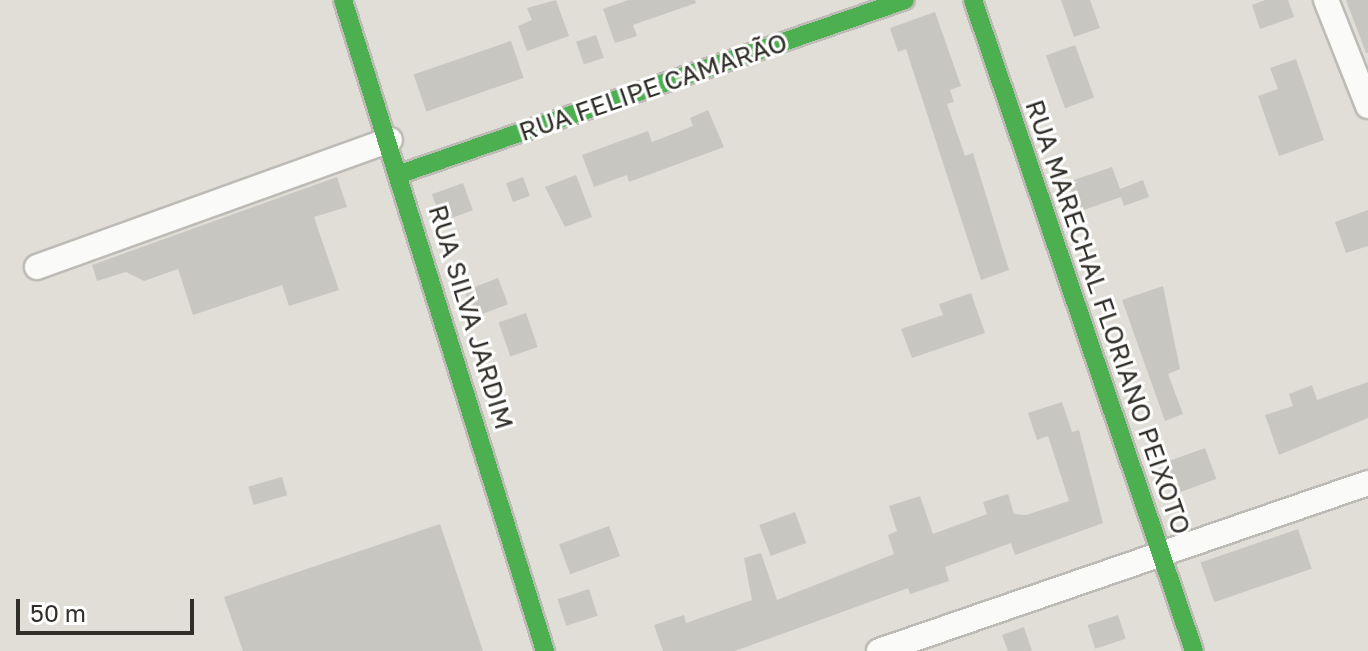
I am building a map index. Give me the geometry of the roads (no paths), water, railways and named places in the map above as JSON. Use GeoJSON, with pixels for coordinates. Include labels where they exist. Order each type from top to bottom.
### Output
{"type":"FeatureCollection","features":[{"type":"Feature","properties":{"kind":"street","name":"RUA SILVA JARDIM"},"geometry":{"type":"LineString","coordinates":[[343,0],[390,140],[545,651]]}},
{"type":"Feature","properties":{"kind":"street","name":"RUA FELIPE CAMARÃO"},"geometry":{"type":"LineString","coordinates":[[400,174],[905,0]]}},
{"type":"Feature","properties":{"kind":"street","name":"RUA MARECHAL FLORIANO PEIXOTO"},"geometry":{"type":"LineString","coordinates":[[973,0],[1194,651]]}},
{"type":"Feature","properties":{"kind":"street"},"geometry":{"type":"LineString","coordinates":[[1326,0],[1368,106]]}},
{"type":"Feature","properties":{"kind":"street"},"geometry":{"type":"LineString","coordinates":[[37,267],[390,140]]}},
{"type":"Feature","properties":{"kind":"street"},"geometry":{"type":"LineString","coordinates":[[879,651],[1368,483]]}}]}
